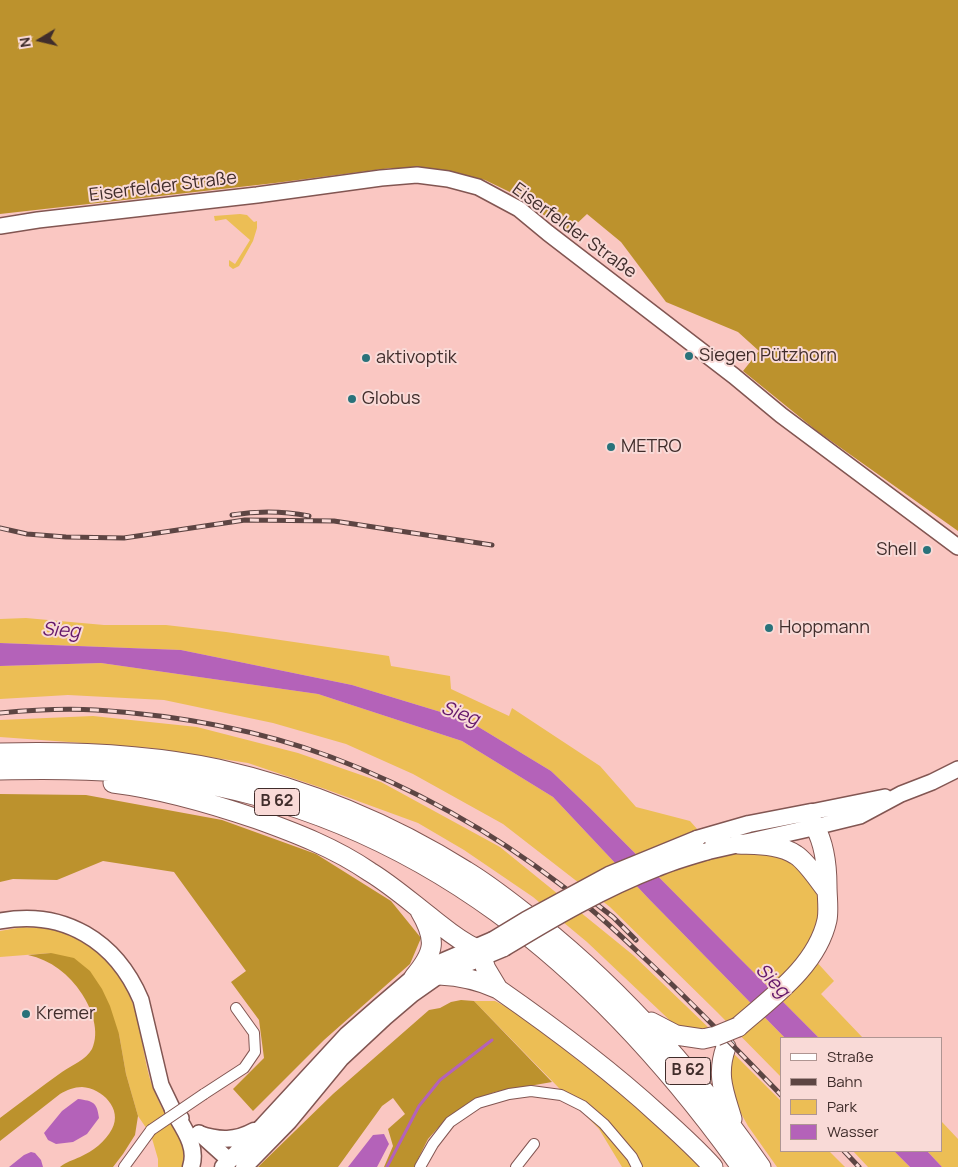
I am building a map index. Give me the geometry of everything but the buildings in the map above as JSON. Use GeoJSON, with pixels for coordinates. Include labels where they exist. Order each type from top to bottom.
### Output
{"type":"FeatureCollection","features":[{"type":"Feature","properties":{"kind":"highway","name":"B 62"},"geometry":{"type":"LineString","coordinates":[[0,753],[68,752],[139,757],[217,769],[292,789],[333,804],[396,832],[436,853],[469,872],[538,923],[573,952],[663,1042],[736,1132],[761,1167]]}},
{"type":"Feature","properties":{"kind":"highway","name":"B 62"},"geometry":{"type":"LineString","coordinates":[[0,770],[69,769],[138,774],[173,778],[250,794],[329,819],[391,847],[429,867],[462,887],[523,931],[587,986],[678,1084],[741,1167]]}},
{"type":"Feature","properties":{"kind":"highway","name":"B 62"},"geometry":{"type":"LineString","coordinates":[[0,770],[120,784],[172,794],[218,806],[284,829],[331,848],[371,872],[478,953]]}},
{"type":"Feature","properties":{"kind":"highway","name":"B 62"},"geometry":{"type":"LineString","coordinates":[[721,1042],[799,973],[820,942],[827,919],[827,891],[813,850],[813,820]]}},
{"type":"Feature","properties":{"kind":"highway","name":"B 62"},"geometry":{"type":"LineString","coordinates":[[738,844],[768,846],[784,849],[797,855],[827,891]]}},
{"type":"Feature","properties":{"kind":"highway","name":"B 62"},"geometry":{"type":"LineString","coordinates":[[414,977],[425,965],[431,948],[430,931],[418,908]]}},
{"type":"Feature","properties":{"kind":"highway"},"geometry":{"type":"LineString","coordinates":[[478,953],[498,989]]}},
{"type":"Feature","properties":{"kind":"highway"},"geometry":{"type":"LineString","coordinates":[[439,975],[470,978],[485,982],[498,989],[607,1069],[676,1130],[713,1167]]}},
{"type":"Feature","properties":{"kind":"highway","name":"B 62"},"geometry":{"type":"LineString","coordinates":[[636,1013],[676,1036],[721,1042]]}},
{"type":"Feature","properties":{"kind":"highway","name":"B 62"},"geometry":{"type":"LineString","coordinates":[[721,1042],[722,1082],[736,1132]]}},
{"type":"Feature","properties":{"kind":"main road","name":"Eiserfelder Straße"},"geometry":{"type":"LineString","coordinates":[[0,226],[417,175],[448,179],[478,187],[519,209],[781,415],[958,547]]}},
{"type":"Feature","properties":{"kind":"main road"},"geometry":{"type":"LineString","coordinates":[[813,820],[860,816],[901,794],[958,769]]}},
{"type":"Feature","properties":{"kind":"main road","name":"B 62"},"geometry":{"type":"LineString","coordinates":[[703,845],[738,844],[813,820]]}},
{"type":"Feature","properties":{"kind":"main road","name":"B 62"},"geometry":{"type":"LineString","coordinates":[[233,1165],[289,1121],[341,1058],[412,994],[439,975],[478,953],[499,944],[526,920],[609,875],[703,845],[749,824],[813,820]]}},
{"type":"Feature","properties":{"kind":"main road"},"geometry":{"type":"LineString","coordinates":[[0,921],[22,918],[62,924],[94,939],[120,963],[136,987],[141,1000],[161,1085],[190,1141],[193,1151],[191,1167]]}},
{"type":"Feature","properties":{"kind":"main road","name":"B 62"},"geometry":{"type":"LineString","coordinates":[[233,1165],[263,1126],[347,1035],[414,977],[438,963],[478,953]]}},
{"type":"Feature","properties":{"kind":"main road"},"geometry":{"type":"LineString","coordinates":[[173,1110],[233,1165]]}},
{"type":"Feature","properties":{"kind":"main road"},"geometry":{"type":"LineString","coordinates":[[199,1134],[221,1140],[232,1139],[263,1126]]}},
{"type":"Feature","properties":{"kind":"main road"},"geometry":{"type":"LineString","coordinates":[[199,1134],[203,1151],[203,1167]]}},
{"type":"Feature","properties":{"kind":"street"},"geometry":{"type":"LineString","coordinates":[[124,1167],[151,1130],[244,1068],[254,1052],[254,1033],[236,1008]]}},
{"type":"Feature","properties":{"kind":"street"},"geometry":{"type":"LineString","coordinates":[[420,1167],[433,1144],[450,1122],[478,1103],[509,1094],[530,1091],[562,1095],[583,1106],[604,1124],[632,1157],[636,1167]]}},
{"type":"Feature","properties":{"kind":"street"},"geometry":{"type":"LineString","coordinates":[[516,1167],[534,1144]]}},
{"type":"Feature","properties":{"kind":"green space"},"geometry":{"type":"Polygon","coordinates":[[[247,215],[254,222],[257,221],[257,228],[253,241],[239,266],[233,269],[229,266],[229,260],[235,264],[250,240],[226,219],[215,221],[214,216],[247,215]]]}},
{"type":"Feature","properties":{"kind":"green space"},"geometry":{"type":"Polygon","coordinates":[[[26,618],[104,625],[166,625],[226,632],[389,656],[391,666],[450,676],[451,689],[509,716],[512,708],[600,766],[636,807],[690,821],[721,856],[757,850],[786,855],[815,885],[819,906],[817,924],[804,948],[834,981],[821,994],[862,1037],[818,1037],[551,771],[467,720],[352,685],[181,650],[0,643],[0,619],[26,618]]]}},
{"type":"Feature","properties":{"kind":"green space"},"geometry":{"type":"Polygon","coordinates":[[[101,663],[318,694],[462,741],[553,797],[648,898],[784,1037],[780,1037],[780,1076],[610,907],[503,824],[413,774],[346,744],[273,723],[164,700],[68,695],[0,699],[0,666],[101,663]]]}},
{"type":"Feature","properties":{"kind":"green space"},"geometry":{"type":"Polygon","coordinates":[[[93,716],[197,727],[298,753],[381,782],[500,847],[633,955],[710,1029],[679,1029],[587,942],[533,897],[464,850],[418,823],[248,763],[151,748],[0,737],[0,720],[93,716]]]}},
{"type":"Feature","properties":{"kind":"green space"},"geometry":{"type":"Polygon","coordinates":[[[23,927],[42,928],[59,932],[89,946],[102,957],[123,982],[136,1013],[153,1088],[167,1118],[184,1140],[186,1150],[185,1167],[158,1167],[158,1159],[151,1135],[138,1116],[126,1074],[119,1034],[51,953],[0,957],[0,931],[23,927]]]}},
{"type":"Feature","properties":{"kind":"green space"},"geometry":{"type":"Polygon","coordinates":[[[474,1001],[495,1001],[524,1016],[575,1058],[637,1104],[703,1167],[622,1167],[599,1129],[474,1001]]]}},
{"type":"Feature","properties":{"kind":"green space"},"geometry":{"type":"Polygon","coordinates":[[[734,1054],[780,1100],[780,1152],[830,1152],[845,1167],[777,1167],[748,1126],[733,1099],[729,1071],[734,1054]]]}},
{"type":"Feature","properties":{"kind":"green space"},"geometry":{"type":"Polygon","coordinates":[[[943,1123],[958,1139],[958,1167],[942,1167],[928,1152],[943,1152],[943,1123]]]}},
{"type":"Feature","properties":{"kind":"green space"},"geometry":{"type":"Polygon","coordinates":[[[854,1152],[895,1152],[910,1167],[868,1167],[854,1152]]]}},
{"type":"Feature","properties":{"kind":"shaded area"},"geometry":{"type":"Polygon","coordinates":[[[0,0],[958,0],[958,531],[817,431],[743,371],[759,351],[738,332],[666,302],[621,242],[587,214],[568,232],[514,194],[485,180],[436,169],[391,168],[0,214],[0,0]]]}},
{"type":"Feature","properties":{"kind":"shaded area"},"geometry":{"type":"Polygon","coordinates":[[[0,794],[86,795],[222,820],[316,854],[391,901],[421,938],[410,964],[324,1040],[253,1111],[233,1089],[264,1058],[259,1020],[231,982],[246,971],[174,872],[103,861],[57,880],[13,879],[0,882],[0,794]]]}},
{"type":"Feature","properties":{"kind":"shaded area"},"geometry":{"type":"Polygon","coordinates":[[[51,953],[74,958],[90,971],[110,1006],[119,1034],[126,1074],[138,1116],[135,1135],[113,1167],[60,1167],[94,1149],[106,1138],[115,1121],[113,1107],[109,1101],[97,1091],[89,1088],[76,1088],[60,1094],[0,1141],[0,1118],[62,1072],[83,1059],[92,1049],[94,1042],[95,1028],[92,1014],[86,1000],[77,987],[52,964],[28,955],[51,953]]]}},
{"type":"Feature","properties":{"kind":"shaded area"},"geometry":{"type":"Polygon","coordinates":[[[461,1000],[474,1001],[552,1082],[495,1092],[473,1100],[446,1119],[428,1139],[414,1167],[384,1167],[393,1146],[388,1129],[405,1114],[393,1098],[382,1106],[338,1167],[258,1167],[333,1094],[429,1010],[461,1000]]]}},
{"type":"Feature","properties":{"kind":"water"},"geometry":{"type":"Polygon","coordinates":[[[0,643],[181,650],[352,685],[467,720],[551,771],[818,1037],[784,1037],[648,898],[553,797],[462,741],[318,694],[101,663],[0,666],[0,643]]]}},
{"type":"Feature","properties":{"kind":"water"},"geometry":{"type":"Polygon","coordinates":[[[78,1099],[93,1103],[99,1118],[87,1134],[73,1142],[56,1144],[48,1140],[44,1133],[62,1111],[78,1099]]]}},
{"type":"Feature","properties":{"kind":"water"},"geometry":{"type":"Polygon","coordinates":[[[384,1134],[389,1144],[377,1167],[348,1167],[373,1135],[384,1134]]]}},
{"type":"Feature","properties":{"kind":"water"},"geometry":{"type":"Polygon","coordinates":[[[31,1152],[35,1153],[41,1160],[43,1167],[9,1167],[24,1155],[31,1152]]]}},
{"type":"Feature","properties":{"kind":"water"},"geometry":{"type":"Polygon","coordinates":[[[895,1152],[928,1152],[942,1167],[910,1167],[895,1152]]]}},
{"type":"Feature","properties":{"kind":"waterway"},"geometry":{"type":"LineString","coordinates":[[387,1167],[419,1106],[440,1080],[492,1040]]}},
{"type":"Feature","properties":{"kind":"railway"},"geometry":{"type":"LineString","coordinates":[[232,515],[270,512],[309,516]]}},
{"type":"Feature","properties":{"kind":"railway"},"geometry":{"type":"LineString","coordinates":[[0,528],[27,534],[124,538],[245,520],[334,521],[492,545]]}},
{"type":"Feature","properties":{"kind":"railway"},"geometry":{"type":"LineString","coordinates":[[0,713],[72,709],[96,710],[126,712],[215,725],[303,747],[362,769],[422,797],[508,847],[582,901],[676,988],[780,1094]]}},
{"type":"Feature","properties":{"kind":"railway"},"geometry":{"type":"LineString","coordinates":[[595,903],[613,917],[636,940]]}},
{"type":"Feature","properties":{"kind":"railway"},"geometry":{"type":"LineString","coordinates":[[845,1152],[859,1167]]}},
{"type":"Feature","properties":{"kind":"place","name":"Siegen Pützhorn"},"geometry":{"type":"Point","coordinates":[689,356]}},
{"type":"Feature","properties":{"kind":"place","name":"aktivoptik"},"geometry":{"type":"Point","coordinates":[366,358]}},
{"type":"Feature","properties":{"kind":"place","name":"Globus"},"geometry":{"type":"Point","coordinates":[352,399]}},
{"type":"Feature","properties":{"kind":"place","name":"METRO"},"geometry":{"type":"Point","coordinates":[611,447]}},
{"type":"Feature","properties":{"kind":"place","name":"Shell"},"geometry":{"type":"Point","coordinates":[927,550]}},
{"type":"Feature","properties":{"kind":"place","name":"Hoppmann"},"geometry":{"type":"Point","coordinates":[769,628]}},
{"type":"Feature","properties":{"kind":"place","name":"Kremer"},"geometry":{"type":"Point","coordinates":[26,1014]}},
{"type":"Feature","properties":{"kind":"water label","name":"Sieg"},"geometry":{"type":"Point","coordinates":[61,631]}},
{"type":"Feature","properties":{"kind":"water label","name":"Sieg"},"geometry":{"type":"Point","coordinates":[460,714]}},
{"type":"Feature","properties":{"kind":"water label","name":"Sieg"},"geometry":{"type":"Point","coordinates":[772,981]}}]}
